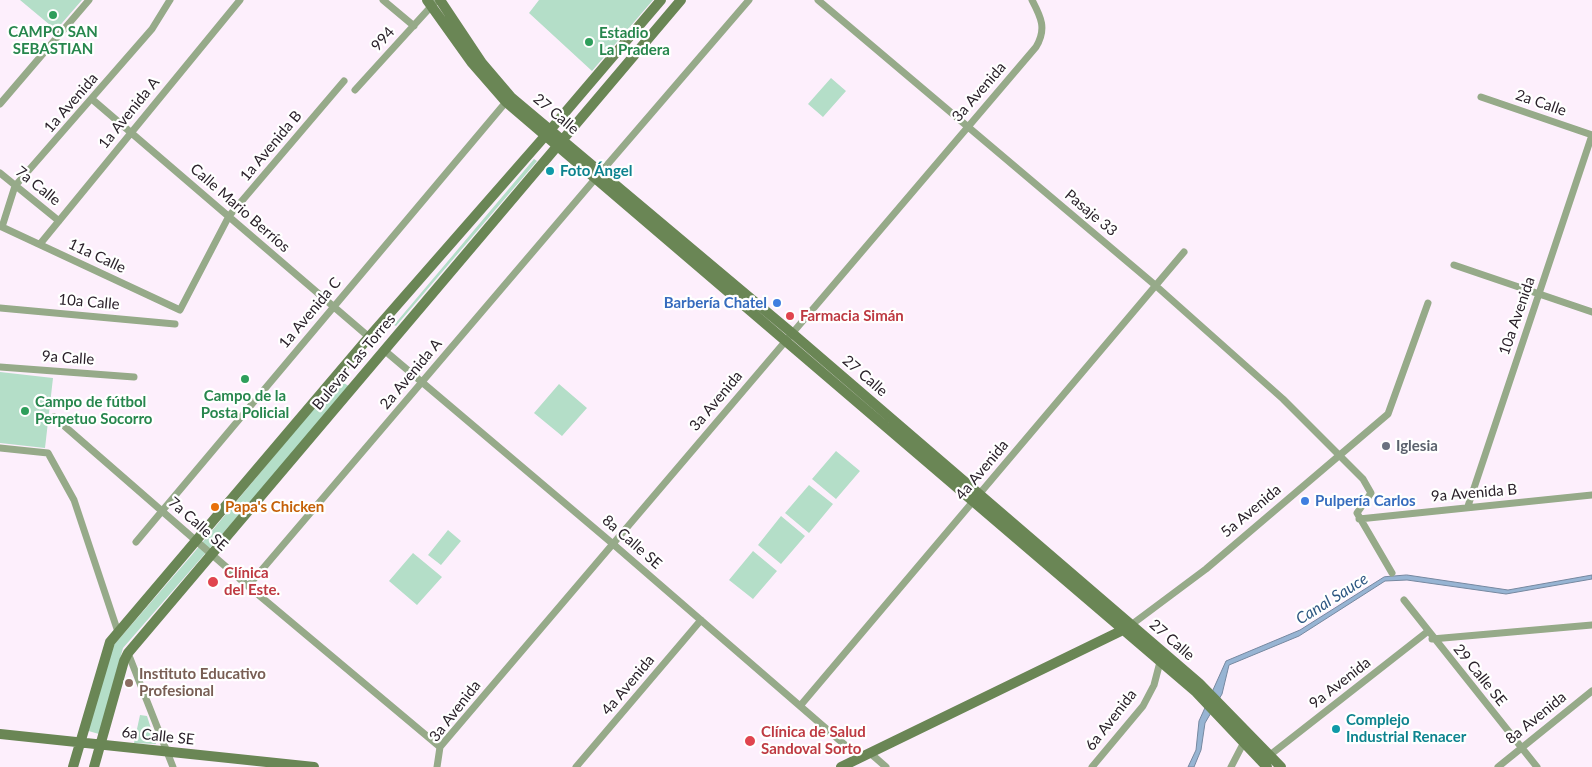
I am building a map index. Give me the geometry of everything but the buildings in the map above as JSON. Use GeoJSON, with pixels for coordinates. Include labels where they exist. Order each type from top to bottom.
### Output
{"type":"FeatureCollection","features":[{"type":"Feature","properties":{"kind":"street"},"geometry":{"type":"LineString","coordinates":[[0,104],[90,0]]}},
{"type":"Feature","properties":{"kind":"street","name":"1a Avenida"},"geometry":{"type":"LineString","coordinates":[[2,227],[15,186],[93,100],[152,29],[170,0]]}},
{"type":"Feature","properties":{"kind":"street","name":"1a Avenida A"},"geometry":{"type":"LineString","coordinates":[[40,244],[240,0]]}},
{"type":"Feature","properties":{"kind":"street"},"geometry":{"type":"LineString","coordinates":[[383,0],[414,26]]}},
{"type":"Feature","properties":{"kind":"street","name":"Bulevar Las Torres"},"geometry":{"type":"LineString","coordinates":[[73,767],[107,651],[118,632],[369,337],[661,0]]}},
{"type":"Feature","properties":{"kind":"street","name":"Bulevar Las Torres"},"geometry":{"type":"LineString","coordinates":[[94,767],[124,661],[128,653],[681,0]]}},
{"type":"Feature","properties":{"kind":"street","name":"2a Avenida A"},"geometry":{"type":"LineString","coordinates":[[248,586],[749,0]]}},
{"type":"Feature","properties":{"kind":"street","name":"Pasaje 33"},"geometry":{"type":"LineString","coordinates":[[818,0],[1155,286],[1283,399],[1369,486],[1371,493],[1357,510],[1359,519]]}},
{"type":"Feature","properties":{"kind":"street","name":"3a Avenida"},"geometry":{"type":"LineString","coordinates":[[437,767],[440,747],[1040,41],[1043,28],[1041,18],[1032,0]]}},
{"type":"Feature","properties":{"kind":"street","name":"994"},"geometry":{"type":"LineString","coordinates":[[355,90],[434,2]]}},
{"type":"Feature","properties":{"kind":"street","name":"27 Calle"},"geometry":{"type":"LineString","coordinates":[[434,2],[462,34],[496,81],[545,136]]}},
{"type":"Feature","properties":{"kind":"street","name":"27 Calle"},"geometry":{"type":"LineString","coordinates":[[434,2],[472,63],[506,102],[545,136],[560,144],[792,333],[976,498],[1197,688],[1281,767]]}},
{"type":"Feature","properties":{"kind":"street","name":"1a Avenida B"},"geometry":{"type":"LineString","coordinates":[[180,310],[229,216],[344,81]]}},
{"type":"Feature","properties":{"kind":"street","name":"2a Calle"},"geometry":{"type":"LineString","coordinates":[[1481,97],[1592,135]]}},
{"type":"Feature","properties":{"kind":"street","name":"Calle Mario Berríos"},"geometry":{"type":"LineString","coordinates":[[93,100],[369,337]]}},
{"type":"Feature","properties":{"kind":"street","name":"1a Avenida C"},"geometry":{"type":"LineString","coordinates":[[136,542],[506,102]]}},
{"type":"Feature","properties":{"kind":"street","name":"10a Avenida"},"geometry":{"type":"LineString","coordinates":[[1468,506],[1592,135]]}},
{"type":"Feature","properties":{"kind":"street","name":"7a Calle"},"geometry":{"type":"LineString","coordinates":[[0,173],[59,221]]}},
{"type":"Feature","properties":{"kind":"street","name":"27 Calle"},"geometry":{"type":"LineString","coordinates":[[598,175],[785,341],[976,498]]}},
{"type":"Feature","properties":{"kind":"street","name":"11a Calle"},"geometry":{"type":"LineString","coordinates":[[2,227],[180,310]]}},
{"type":"Feature","properties":{"kind":"street","name":"4a Avenida"},"geometry":{"type":"LineString","coordinates":[[800,706],[1184,252]]}},
{"type":"Feature","properties":{"kind":"street"},"geometry":{"type":"LineString","coordinates":[[1454,265],[1592,312]]}},
{"type":"Feature","properties":{"kind":"street","name":"5a Avenida"},"geometry":{"type":"LineString","coordinates":[[841,767],[1126,628],[1206,569],[1388,414],[1428,303]]}},
{"type":"Feature","properties":{"kind":"street","name":"10a Calle"},"geometry":{"type":"LineString","coordinates":[[0,308],[176,324]]}},
{"type":"Feature","properties":{"kind":"street","name":"8a Calle SE"},"geometry":{"type":"LineString","coordinates":[[384,350],[613,544],[860,758]]}},
{"type":"Feature","properties":{"kind":"street","name":"9a Calle"},"geometry":{"type":"LineString","coordinates":[[0,367],[134,377]]}},
{"type":"Feature","properties":{"kind":"street","name":"7a Calle SE"},"geometry":{"type":"LineString","coordinates":[[54,417],[248,586],[440,747]]}},
{"type":"Feature","properties":{"kind":"street"},"geometry":{"type":"LineString","coordinates":[[0,448],[48,453],[74,500],[118,632]]}},
{"type":"Feature","properties":{"kind":"street","name":"9a Avenida B"},"geometry":{"type":"LineString","coordinates":[[1359,519],[1468,506],[1592,495]]}},
{"type":"Feature","properties":{"kind":"street"},"geometry":{"type":"LineString","coordinates":[[1359,519],[1384,557],[1392,573]]}},
{"type":"Feature","properties":{"kind":"street","name":"29 Calle SE"},"geometry":{"type":"LineString","coordinates":[[1404,600],[1432,639],[1537,767]]}},
{"type":"Feature","properties":{"kind":"street","name":"4a Avenida"},"geometry":{"type":"LineString","coordinates":[[576,767],[701,620]]}},
{"type":"Feature","properties":{"kind":"street"},"geometry":{"type":"LineString","coordinates":[[1432,639],[1592,625]]}},
{"type":"Feature","properties":{"kind":"street","name":"27 Calle"},"geometry":{"type":"LineString","coordinates":[[1126,628],[1160,662],[1197,688]]}},
{"type":"Feature","properties":{"kind":"street","name":"9a Avenida"},"geometry":{"type":"LineString","coordinates":[[1270,755],[1427,632]]}},
{"type":"Feature","properties":{"kind":"street"},"geometry":{"type":"LineString","coordinates":[[128,653],[173,767]]}},
{"type":"Feature","properties":{"kind":"street","name":"6a Avenida"},"geometry":{"type":"LineString","coordinates":[[1092,767],[1142,706],[1154,685],[1160,662]]}},
{"type":"Feature","properties":{"kind":"street","name":"8a Avenida"},"geometry":{"type":"LineString","coordinates":[[1498,767],[1592,691]]}},
{"type":"Feature","properties":{"kind":"street","name":"27 Calle"},"geometry":{"type":"LineString","coordinates":[[1226,717],[1244,742],[1267,767]]}},
{"type":"Feature","properties":{"kind":"street","name":"6a Calle SE"},"geometry":{"type":"LineString","coordinates":[[0,734],[314,767]]}},
{"type":"Feature","properties":{"kind":"street"},"geometry":{"type":"LineString","coordinates":[[1231,767],[1244,742]]}},
{"type":"Feature","properties":{"kind":"street"},"geometry":{"type":"LineString","coordinates":[[870,753],[886,767]]}},
{"type":"Feature","properties":{"kind":"green space","name":"CAMPO SAN SEBASTIAN"},"geometry":{"type":"Polygon","coordinates":[[[20,0],[82,0],[56,30],[20,0]]]}},
{"type":"Feature","properties":{"kind":"green space","name":"Estadio La Pradera"},"geometry":{"type":"Polygon","coordinates":[[[539,0],[653,0],[592,71],[529,13],[539,0]]]}},
{"type":"Feature","properties":{"kind":"green space"},"geometry":{"type":"Polygon","coordinates":[[[831,78],[846,91],[823,117],[808,104],[831,78]]]}},
{"type":"Feature","properties":{"kind":"green space"},"geometry":{"type":"Polygon","coordinates":[[[534,159],[537,161],[396,326],[394,325],[534,159]]]}},
{"type":"Feature","properties":{"kind":"green space","name":"Campo de fútbol Perpetuo Socorro"},"geometry":{"type":"Polygon","coordinates":[[[0,372],[53,378],[45,448],[0,443],[0,372]]]}},
{"type":"Feature","properties":{"kind":"green space"},"geometry":{"type":"Polygon","coordinates":[[[338,379],[350,387],[123,648],[99,734],[85,730],[113,646],[191,556],[338,379]]]}},
{"type":"Feature","properties":{"kind":"green space"},"geometry":{"type":"Polygon","coordinates":[[[559,384],[587,408],[562,436],[534,413],[559,384]]]}},
{"type":"Feature","properties":{"kind":"green space"},"geometry":{"type":"Polygon","coordinates":[[[836,451],[860,471],[836,499],[812,479],[836,451]]]}},
{"type":"Feature","properties":{"kind":"green space"},"geometry":{"type":"Polygon","coordinates":[[[809,485],[833,504],[809,533],[785,513],[809,485]]]}},
{"type":"Feature","properties":{"kind":"green space"},"geometry":{"type":"Polygon","coordinates":[[[781,516],[805,536],[781,564],[758,545],[781,516]]]}},
{"type":"Feature","properties":{"kind":"green space"},"geometry":{"type":"Polygon","coordinates":[[[448,530],[461,541],[441,565],[428,555],[448,530]]]}},
{"type":"Feature","properties":{"kind":"green space"},"geometry":{"type":"Polygon","coordinates":[[[753,551],[777,571],[753,599],[729,580],[753,551]]]}},
{"type":"Feature","properties":{"kind":"green space"},"geometry":{"type":"Polygon","coordinates":[[[413,553],[442,577],[417,605],[389,581],[413,553]]]}},
{"type":"Feature","properties":{"kind":"green space"},"geometry":{"type":"Polygon","coordinates":[[[140,715],[147,716],[156,744],[134,743],[140,715]]]}},
{"type":"Feature","properties":{"kind":"water"},"geometry":{"type":"Polygon","coordinates":[[[1407,575],[1508,590],[1592,575],[1592,579],[1506,594],[1407,580],[1385,581],[1299,636],[1229,665],[1222,694],[1205,723],[1201,750],[1194,767],[1188,767],[1196,750],[1199,721],[1226,661],[1300,630],[1384,577],[1407,575]]]}},
{"type":"Feature","properties":{"kind":"place","name":"CAMPO SAN SEBASTIAN"},"geometry":{"type":"Point","coordinates":[53,15]}},
{"type":"Feature","properties":{"kind":"place","name":"Estadio La Pradera"},"geometry":{"type":"Point","coordinates":[589,42]}},
{"type":"Feature","properties":{"kind":"place","name":"Foto Ángel"},"geometry":{"type":"Point","coordinates":[550,171]}},
{"type":"Feature","properties":{"kind":"place","name":"Barbería Chatel"},"geometry":{"type":"Point","coordinates":[777,303]}},
{"type":"Feature","properties":{"kind":"place","name":"Farmacia Simán"},"geometry":{"type":"Point","coordinates":[790,316]}},
{"type":"Feature","properties":{"kind":"place","name":"Campo de la Posta Policial"},"geometry":{"type":"Point","coordinates":[245,379]}},
{"type":"Feature","properties":{"kind":"place","name":"Campo de fútbol Perpetuo Socorro"},"geometry":{"type":"Point","coordinates":[25,411]}},
{"type":"Feature","properties":{"kind":"place","name":"Iglesia"},"geometry":{"type":"Point","coordinates":[1386,446]}},
{"type":"Feature","properties":{"kind":"place","name":"Pulpería Carlos"},"geometry":{"type":"Point","coordinates":[1305,501]}},
{"type":"Feature","properties":{"kind":"place","name":"Papa's Chicken"},"geometry":{"type":"Point","coordinates":[215,507]}},
{"type":"Feature","properties":{"kind":"place","name":"Clínica del Este."},"geometry":{"type":"Point","coordinates":[213,582]}},
{"type":"Feature","properties":{"kind":"place","name":"Instituto Educativo Profesional"},"geometry":{"type":"Point","coordinates":[129,683]}},
{"type":"Feature","properties":{"kind":"place","name":"Complejo Industrial Renacer"},"geometry":{"type":"Point","coordinates":[1336,729]}},
{"type":"Feature","properties":{"kind":"place","name":"Clínica de Salud Sandoval Sorto"},"geometry":{"type":"Point","coordinates":[750,741]}},
{"type":"Feature","properties":{"kind":"water label","name":"Canal Sauce"},"geometry":{"type":"Point","coordinates":[1332,599]}}]}
